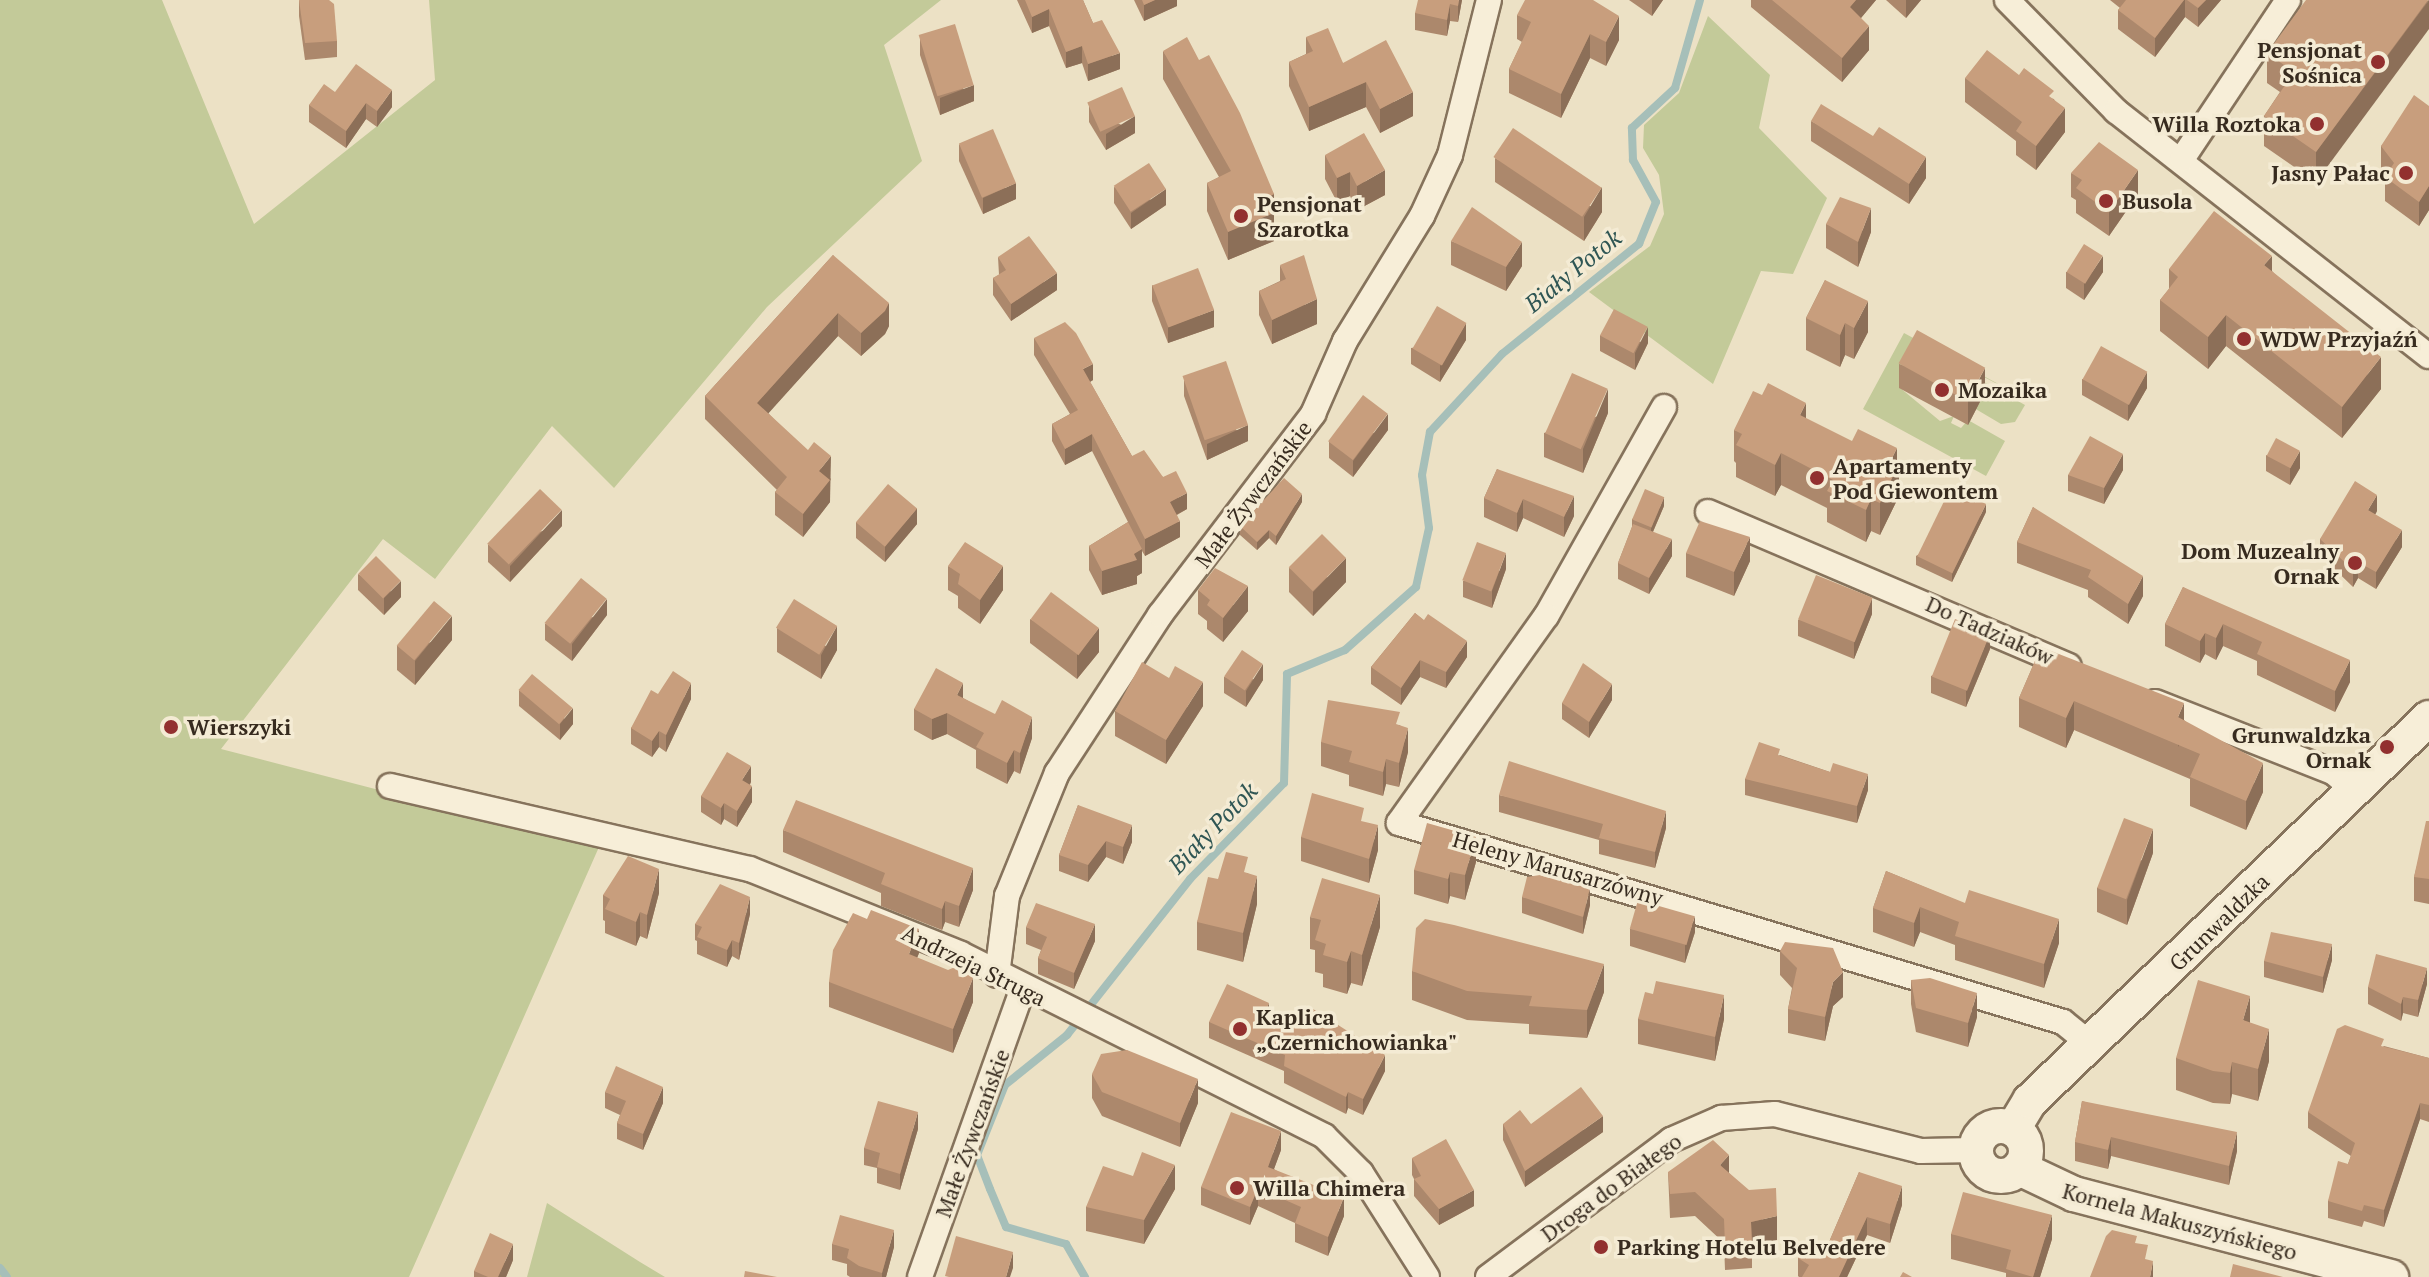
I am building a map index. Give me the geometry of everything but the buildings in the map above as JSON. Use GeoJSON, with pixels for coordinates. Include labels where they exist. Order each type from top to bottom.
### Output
{"type":"FeatureCollection","features":[{"type":"Feature","properties":{"kind":"street","name":"Małe Żywczańskie"},"geometry":{"type":"LineString","coordinates":[[997,975],[1007,896],[1057,773],[1160,615],[1302,434],[1359,314],[1422,216],[1450,155],[1489,0]]}},
{"type":"Feature","properties":{"kind":"street"},"geometry":{"type":"LineString","coordinates":[[2007,0],[2116,111],[2182,159],[2429,356]]}},
{"type":"Feature","properties":{"kind":"street"},"geometry":{"type":"LineString","coordinates":[[2182,159],[2288,0]]}},
{"type":"Feature","properties":{"kind":"street","name":"Heleny Marusarzówny"},"geometry":{"type":"LineString","coordinates":[[1664,407],[1546,616],[1399,823],[2063,1022],[2090,1044]]}},
{"type":"Feature","properties":{"kind":"street","name":"Do Tadziaków"},"geometry":{"type":"LineString","coordinates":[[1708,512],[2094,677]]}},
{"type":"Feature","properties":{"kind":"street"},"geometry":{"type":"LineString","coordinates":[[2136,695],[2333,772],[2356,791]]}},
{"type":"Feature","properties":{"kind":"street","name":"Grunwaldzka"},"geometry":{"type":"LineString","coordinates":[[2013,1129],[2030,1101],[2429,718]]}},
{"type":"Feature","properties":{"kind":"street","name":"Andrzeja Struga"},"geometry":{"type":"LineString","coordinates":[[390,786],[785,880],[997,975],[1338,1146],[1427,1277]]}},
{"type":"Feature","properties":{"kind":"street","name":"Małe Żywczańskie"},"geometry":{"type":"LineString","coordinates":[[920,1277],[1023,988]]}},
{"type":"Feature","properties":{"kind":"street","name":"Droga do Białego"},"geometry":{"type":"LineString","coordinates":[[1488,1277],[1671,1140],[1721,1118],[1775,1114],[1921,1151],[1976,1150]]}},
{"type":"Feature","properties":{"kind":"street"},"geometry":{"type":"LineString","coordinates":[[2013,1129],[2026,1147],[2019,1168],[1992,1174],[1976,1150],[1987,1130],[2013,1129]]}},
{"type":"Feature","properties":{"kind":"street","name":"Kornela Makuszyńskiego"},"geometry":{"type":"LineString","coordinates":[[2019,1168],[2063,1190],[2391,1277]]}},
{"type":"Feature","properties":{"kind":"green space"},"geometry":{"type":"Polygon","coordinates":[[[0,0],[162,0],[254,224],[435,80],[429,0],[941,0],[884,45],[922,161],[767,307],[614,488],[552,426],[435,579],[383,539],[221,749],[599,847],[409,1277],[0,1277],[0,0]]]}},
{"type":"Feature","properties":{"kind":"green space"},"geometry":{"type":"Polygon","coordinates":[[[1708,16],[1770,75],[1759,128],[1827,198],[1793,274],[1761,271],[1713,384],[1589,292],[1650,246],[1664,214],[1659,175],[1643,148],[1644,125],[1679,93],[1708,16]]]}},
{"type":"Feature","properties":{"kind":"green space"},"geometry":{"type":"Polygon","coordinates":[[[1904,333],[2028,400],[1963,366],[1899,387],[1940,421],[1954,416],[1951,423],[1961,428],[1968,420],[2005,441],[1986,476],[1863,409],[1904,333]]]}},
{"type":"Feature","properties":{"kind":"green space"},"geometry":{"type":"Polygon","coordinates":[[[1966,372],[2025,405],[2015,422],[2001,424],[1974,408],[1966,372]]]}},
{"type":"Feature","properties":{"kind":"green space"},"geometry":{"type":"Polygon","coordinates":[[[547,1203],[640,1262],[665,1277],[527,1277],[547,1203]]]}},
{"type":"Feature","properties":{"kind":"waterway","name":"Biały Potok"},"geometry":{"type":"LineString","coordinates":[[1085,1277],[1066,1244],[1006,1227],[990,1189],[977,1155],[1005,1085],[1067,1035],[1190,879],[1284,783],[1287,674],[1345,650],[1416,587],[1429,528],[1422,475],[1430,432],[1502,354],[1639,244],[1656,202],[1633,160],[1632,128],[1675,88],[1700,0]]}},
{"type":"Feature","properties":{"kind":"waterway"},"geometry":{"type":"LineString","coordinates":[[0,1268],[7,1277]]}},
{"type":"Feature","properties":{"kind":"place","name":"Pensjonat Sośnica"},"geometry":{"type":"Point","coordinates":[2378,62]}},
{"type":"Feature","properties":{"kind":"place","name":"Willa Roztoka"},"geometry":{"type":"Point","coordinates":[2317,124]}},
{"type":"Feature","properties":{"kind":"place","name":"Jasny Pałac"},"geometry":{"type":"Point","coordinates":[2406,173]}},
{"type":"Feature","properties":{"kind":"place","name":"Busola"},"geometry":{"type":"Point","coordinates":[2106,201]}},
{"type":"Feature","properties":{"kind":"place","name":"Pensjonat Szarotka"},"geometry":{"type":"Point","coordinates":[1241,216]}},
{"type":"Feature","properties":{"kind":"place","name":"WDW Przyjaźń"},"geometry":{"type":"Point","coordinates":[2244,339]}},
{"type":"Feature","properties":{"kind":"place","name":"Mozaika"},"geometry":{"type":"Point","coordinates":[1942,390]}},
{"type":"Feature","properties":{"kind":"place","name":"Apartamenty Pod Giewontem"},"geometry":{"type":"Point","coordinates":[1817,478]}},
{"type":"Feature","properties":{"kind":"place","name":"Dom Muzealny Ornak"},"geometry":{"type":"Point","coordinates":[2355,563]}},
{"type":"Feature","properties":{"kind":"place","name":"Wierszyki"},"geometry":{"type":"Point","coordinates":[171,727]}},
{"type":"Feature","properties":{"kind":"place","name":"Grunwaldzka Ornak"},"geometry":{"type":"Point","coordinates":[2387,747]}},
{"type":"Feature","properties":{"kind":"place","name":"Kaplica „Czernichowianka\""},"geometry":{"type":"Point","coordinates":[1240,1029]}},
{"type":"Feature","properties":{"kind":"place","name":"Willa Chimera"},"geometry":{"type":"Point","coordinates":[1237,1188]}},
{"type":"Feature","properties":{"kind":"place","name":"Parking Hotelu Belvedere"},"geometry":{"type":"Point","coordinates":[1601,1247]}}]}
